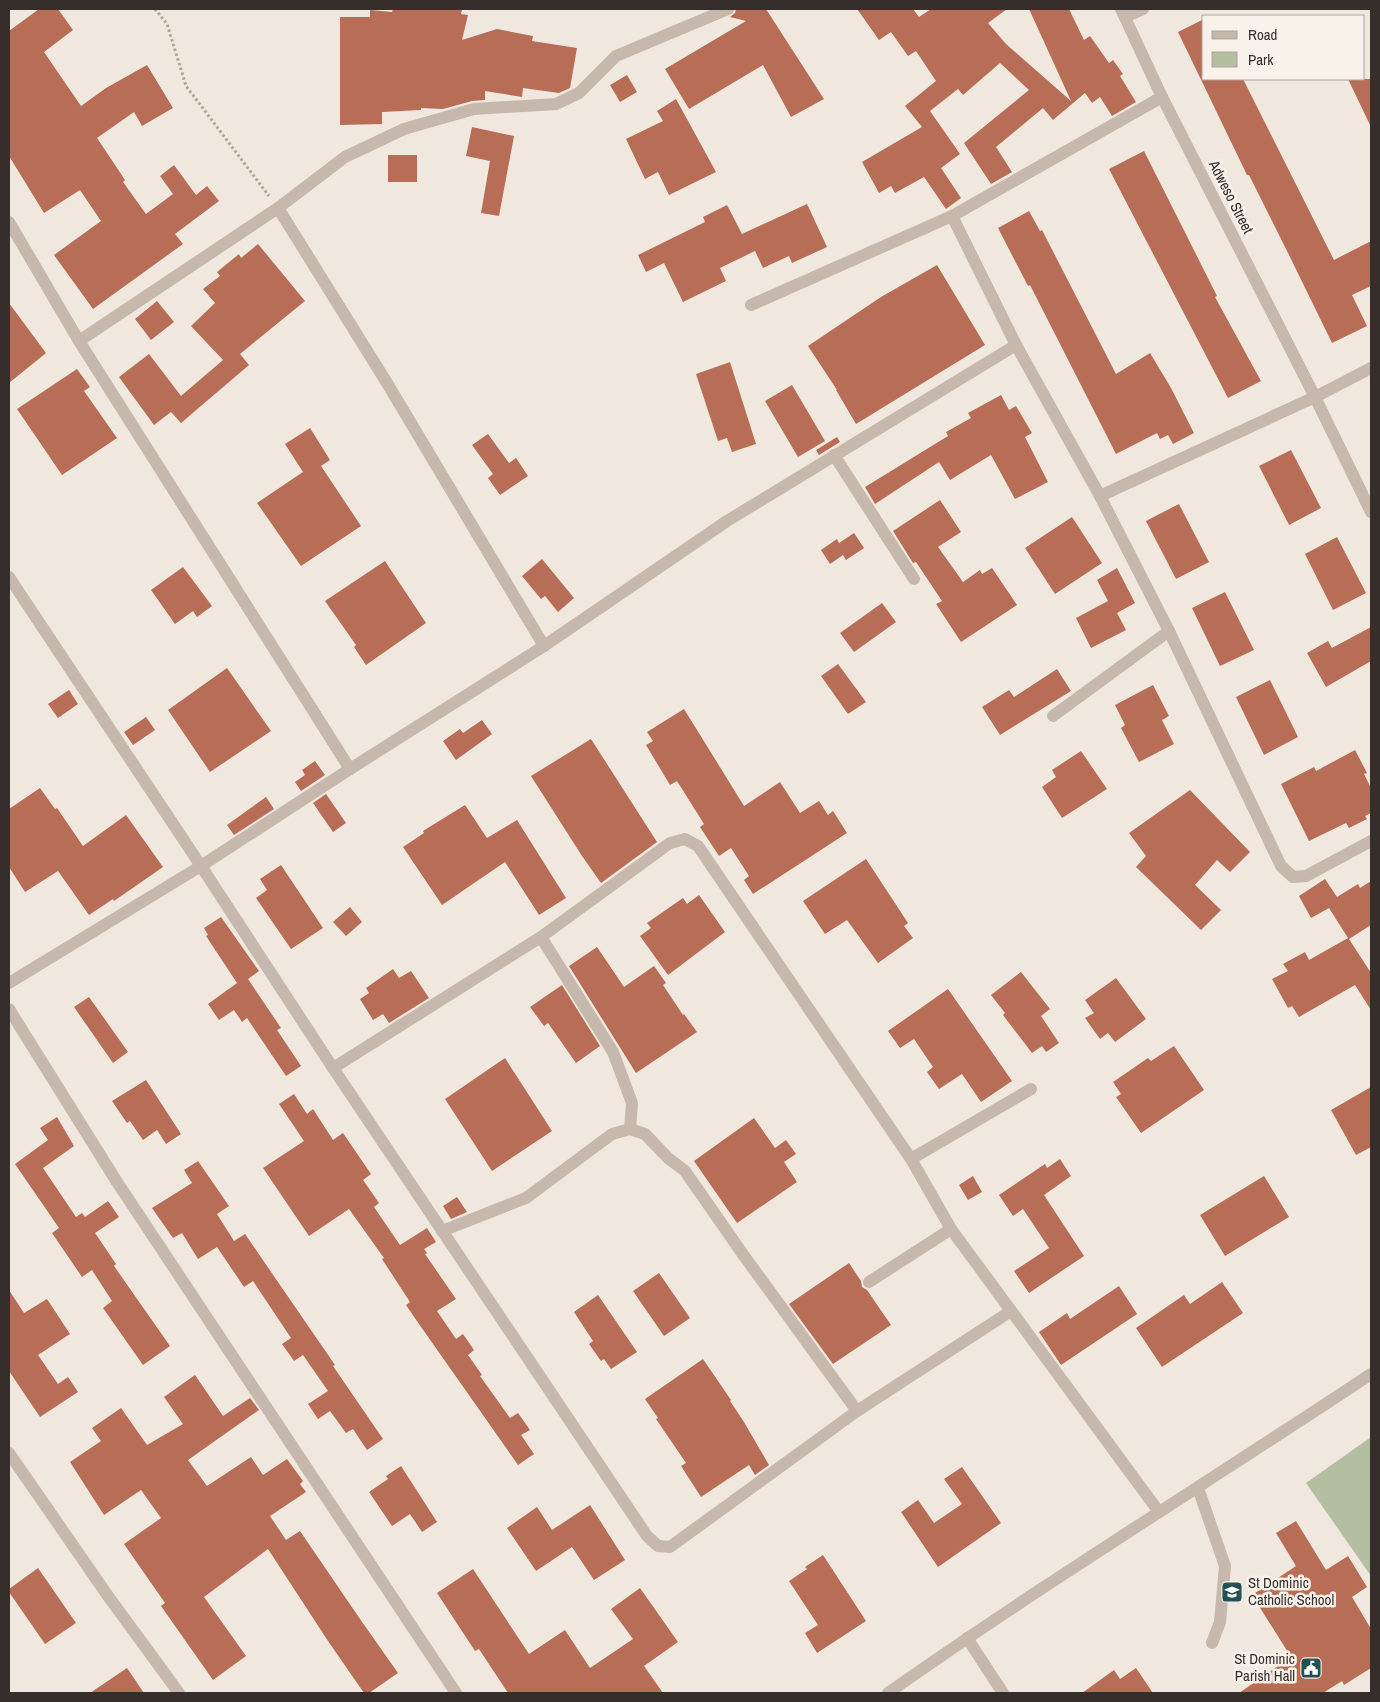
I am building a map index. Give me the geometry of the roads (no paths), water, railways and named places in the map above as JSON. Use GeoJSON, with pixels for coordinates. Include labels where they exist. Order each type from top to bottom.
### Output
{"type":"FeatureCollection","features":[{"type":"Feature","properties":{"kind":"street"},"geometry":{"type":"LineString","coordinates":[[79,341],[278,208],[346,157],[404,129],[474,109],[556,104],[579,93],[616,56],[728,9]]}},
{"type":"Feature","properties":{"kind":"street"},"geometry":{"type":"LineString","coordinates":[[1123,13],[1143,9]]}},
{"type":"Feature","properties":{"kind":"street","name":"Adweso Street"},"geometry":{"type":"LineString","coordinates":[[1123,13],[1162,97],[1371,512]]}},
{"type":"Feature","properties":{"kind":"street"},"geometry":{"type":"LineString","coordinates":[[751,305],[952,216],[1162,97]]}},
{"type":"Feature","properties":{"kind":"street"},"geometry":{"type":"LineString","coordinates":[[278,208],[387,383],[544,646]]}},
{"type":"Feature","properties":{"kind":"street"},"geometry":{"type":"LineString","coordinates":[[952,216],[1016,345],[1100,496],[1168,631],[1281,866],[1293,878],[1306,876],[1371,841]]}},
{"type":"Feature","properties":{"kind":"street"},"geometry":{"type":"LineString","coordinates":[[9,222],[79,341],[350,769]]}},
{"type":"Feature","properties":{"kind":"street"},"geometry":{"type":"LineString","coordinates":[[9,983],[201,866],[544,646],[727,521],[1016,345]]}},
{"type":"Feature","properties":{"kind":"street"},"geometry":{"type":"LineString","coordinates":[[1100,496],[1315,398],[1371,368]]}},
{"type":"Feature","properties":{"kind":"street"},"geometry":{"type":"LineString","coordinates":[[834,455],[914,579]]}},
{"type":"Feature","properties":{"kind":"street"},"geometry":{"type":"LineString","coordinates":[[9,577],[442,1231],[647,1536],[658,1546],[670,1547],[857,1411],[1011,1311]]}},
{"type":"Feature","properties":{"kind":"street"},"geometry":{"type":"LineString","coordinates":[[1053,716],[1168,631]]}},
{"type":"Feature","properties":{"kind":"street"},"geometry":{"type":"LineString","coordinates":[[333,1068],[541,937],[670,843],[685,839],[698,846],[911,1159],[951,1229],[1159,1512]]}},
{"type":"Feature","properties":{"kind":"street"},"geometry":{"type":"LineString","coordinates":[[541,937],[613,1052],[632,1103],[630,1130]]}},
{"type":"Feature","properties":{"kind":"street"},"geometry":{"type":"LineString","coordinates":[[9,1009],[117,1182],[450,1691]]}},
{"type":"Feature","properties":{"kind":"street"},"geometry":{"type":"LineString","coordinates":[[911,1159],[1031,1089]]}},
{"type":"Feature","properties":{"kind":"street"},"geometry":{"type":"LineString","coordinates":[[442,1231],[526,1198],[612,1134],[630,1130],[645,1134],[684,1172],[857,1411]]}},
{"type":"Feature","properties":{"kind":"street"},"geometry":{"type":"LineString","coordinates":[[869,1282],[951,1229]]}},
{"type":"Feature","properties":{"kind":"street"},"geometry":{"type":"LineString","coordinates":[[888,1693],[967,1638],[1371,1374]]}},
{"type":"Feature","properties":{"kind":"street"},"geometry":{"type":"LineString","coordinates":[[9,1453],[108,1596],[179,1693]]}},
{"type":"Feature","properties":{"kind":"street"},"geometry":{"type":"LineString","coordinates":[[1198,1488],[1225,1566],[1220,1622],[1212,1643]]}},
{"type":"Feature","properties":{"kind":"street"},"geometry":{"type":"LineString","coordinates":[[967,1638],[1003,1693]]}},
{"type":"Feature","properties":{"kind":"place","name":"St Dominic Catholic School"},"geometry":{"type":"Point","coordinates":[1232,1592]}},
{"type":"Feature","properties":{"kind":"place","name":"St Dominic Parish Hall"},"geometry":{"type":"Point","coordinates":[1311,1668]}}]}
